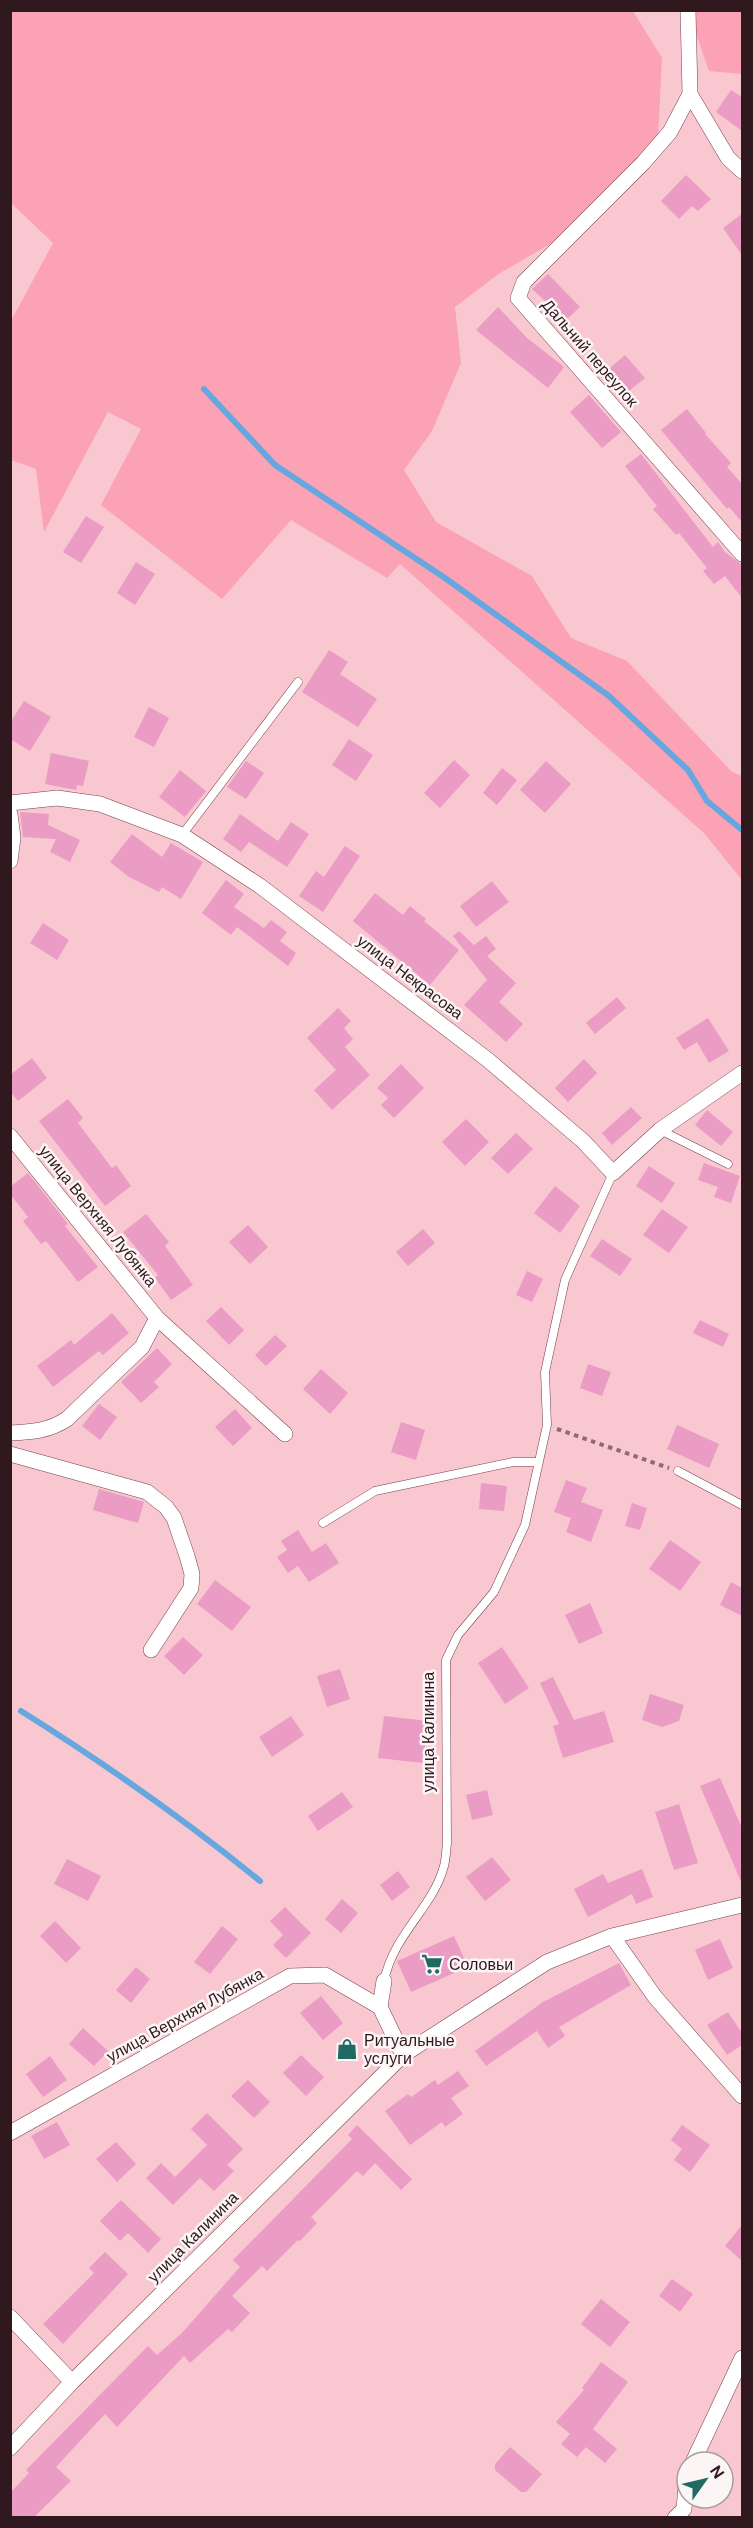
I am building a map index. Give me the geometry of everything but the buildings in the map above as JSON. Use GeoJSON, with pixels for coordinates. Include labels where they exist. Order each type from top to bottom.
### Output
{"type":"FeatureCollection","features":[{"type":"Feature","properties":{"kind":"street"},"geometry":{"type":"LineString","coordinates":[[687,10],[690,94],[728,158],[742,171]]}},
{"type":"Feature","properties":{"kind":"street","name":"Дальний переулок"},"geometry":{"type":"LineString","coordinates":[[690,94],[670,132],[650,156],[524,282],[518,298],[742,554]]}},
{"type":"Feature","properties":{"kind":"street","name":"улица Некрасова"},"geometry":{"type":"LineString","coordinates":[[10,802],[57,798],[100,804],[182,835],[260,886],[488,1060],[583,1141],[613,1173]]}},
{"type":"Feature","properties":{"kind":"street"},"geometry":{"type":"LineString","coordinates":[[10,814],[13,838],[10,861]]}},
{"type":"Feature","properties":{"kind":"street"},"geometry":{"type":"LineString","coordinates":[[613,1173],[660,1130],[742,1072]]}},
{"type":"Feature","properties":{"kind":"street","name":"улица Верхняя Лубянка"},"geometry":{"type":"LineString","coordinates":[[10,1136],[158,1318],[285,1434]]}},
{"type":"Feature","properties":{"kind":"street"},"geometry":{"type":"LineString","coordinates":[[10,1433],[40,1431],[54,1427],[67,1419],[142,1347],[158,1318]]}},
{"type":"Feature","properties":{"kind":"street"},"geometry":{"type":"LineString","coordinates":[[10,1454],[147,1492],[166,1507],[174,1518],[192,1574],[191,1588],[151,1650]]}},
{"type":"Feature","properties":{"kind":"street","name":"улица Калинина"},"geometry":{"type":"LineString","coordinates":[[10,2448],[72,2382],[403,2055],[547,1962],[612,1936],[742,1905]]}},
{"type":"Feature","properties":{"kind":"street"},"geometry":{"type":"LineString","coordinates":[[612,1936],[654,1997],[742,2096]]}},
{"type":"Feature","properties":{"kind":"street","name":"улица Верхняя Лубянка"},"geometry":{"type":"LineString","coordinates":[[10,2133],[291,1976],[325,1975],[380,2007]]}},
{"type":"Feature","properties":{"kind":"street","name":"улица Калинина"},"geometry":{"type":"LineString","coordinates":[[380,2007],[384,1981]]}},
{"type":"Feature","properties":{"kind":"street"},"geometry":{"type":"LineString","coordinates":[[380,2007],[403,2055]]}},
{"type":"Feature","properties":{"kind":"street"},"geometry":{"type":"LineString","coordinates":[[10,2317],[72,2382]]}},
{"type":"Feature","properties":{"kind":"street"},"geometry":{"type":"LineString","coordinates":[[699,2450],[742,2358]]}},
{"type":"Feature","properties":{"kind":"lane"},"geometry":{"type":"LineString","coordinates":[[182,835],[298,682]]}},
{"type":"Feature","properties":{"kind":"lane"},"geometry":{"type":"LineString","coordinates":[[660,1130],[728,1164]]}},
{"type":"Feature","properties":{"kind":"lane","name":"улица Калинина"},"geometry":{"type":"LineString","coordinates":[[384,1981],[388,1960],[435,1889],[444,1867],[447,1843],[446,1660],[458,1635],[494,1592],[525,1525],[547,1425],[545,1372],[565,1280],[613,1173]]}},
{"type":"Feature","properties":{"kind":"lane"},"geometry":{"type":"LineString","coordinates":[[323,1523],[375,1491],[513,1462],[538,1462]]}},
{"type":"Feature","properties":{"kind":"lane"},"geometry":{"type":"LineString","coordinates":[[678,1471],[742,1505]]}},
{"type":"Feature","properties":{"kind":"path"},"geometry":{"type":"LineString","coordinates":[[547,1425],[678,1471]]}},
{"type":"Feature","properties":{"kind":"shaded area"},"geometry":{"type":"Polygon","coordinates":[[[11,11],[633,11],[662,58],[658,138],[580,227],[500,273],[455,307],[461,363],[432,431],[404,470],[436,522],[532,576],[571,638],[627,661],[732,772],[742,776],[742,880],[704,833],[400,564],[387,578],[291,520],[222,599],[101,505],[141,429],[108,412],[44,532],[36,469],[11,460],[11,321],[53,243],[11,203],[11,11]]]}},
{"type":"Feature","properties":{"kind":"shaded area"},"geometry":{"type":"Polygon","coordinates":[[[688,11],[742,11],[742,74],[709,71],[688,11]]]}},
{"type":"Feature","properties":{"kind":"waterway"},"geometry":{"type":"LineString","coordinates":[[204,389],[275,465],[445,578],[609,696],[688,770],[707,801],[742,830]]}},
{"type":"Feature","properties":{"kind":"waterway"},"geometry":{"type":"LineString","coordinates":[[21,1711],[143,1792],[260,1881]]}},
{"type":"Feature","properties":{"kind":"place","name":"Соловьи"},"geometry":{"type":"Point","coordinates":[432,1964]}},
{"type":"Feature","properties":{"kind":"place","name":"Ритуальные услуги"},"geometry":{"type":"Point","coordinates":[347,2049]}}]}
